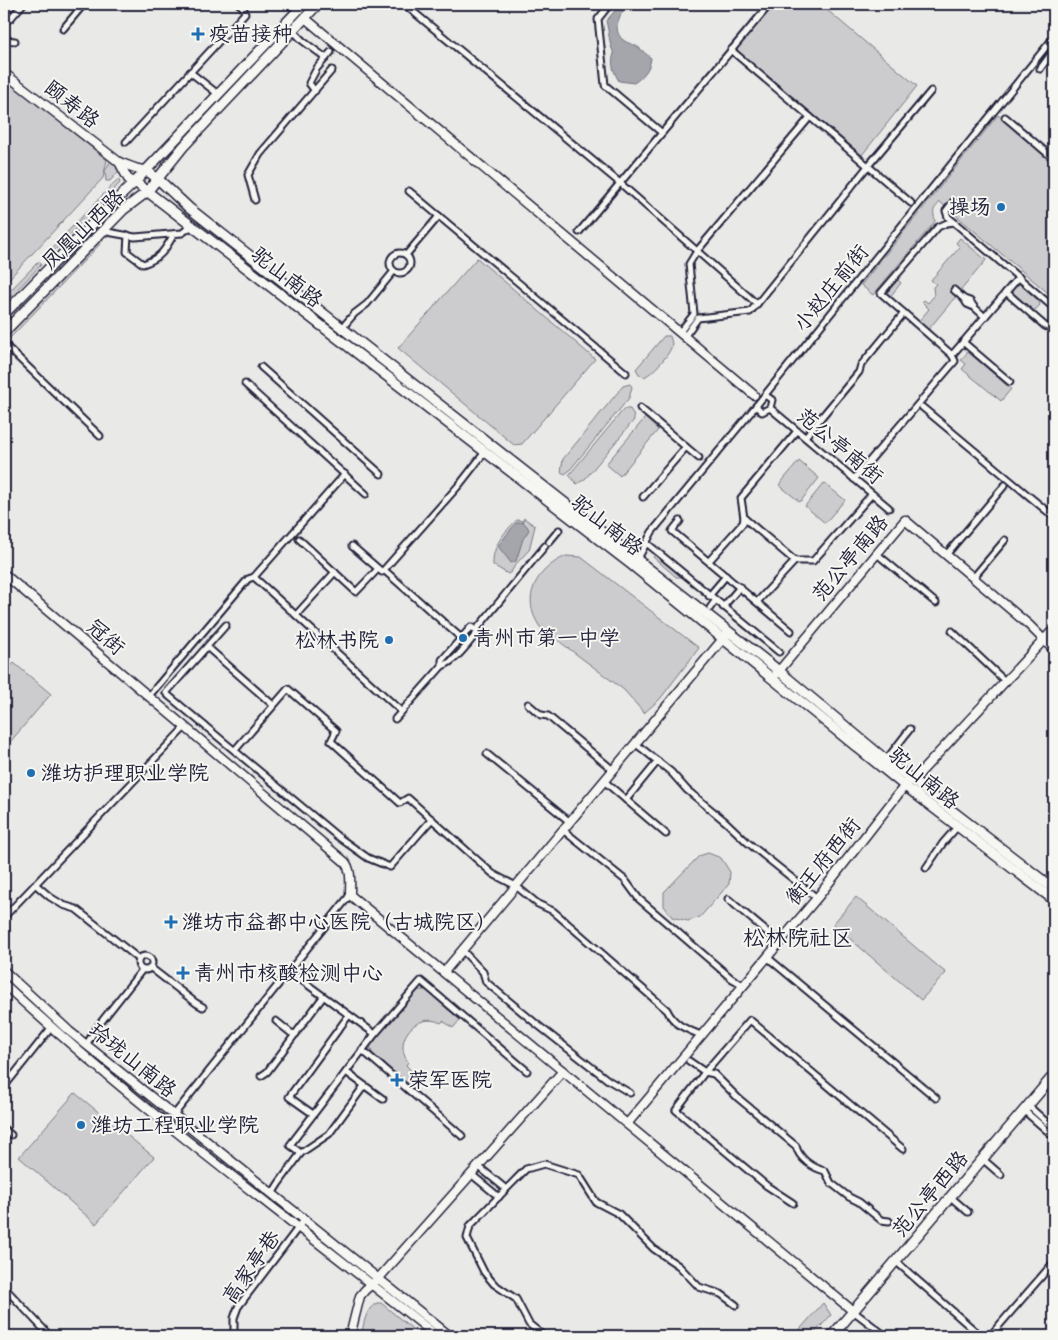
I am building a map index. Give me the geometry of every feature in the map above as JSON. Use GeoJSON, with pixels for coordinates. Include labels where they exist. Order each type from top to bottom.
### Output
{"type":"FeatureCollection","features":[{"type":"Feature","properties":{"kind":"main road","name":"凤凰山西路"},"geometry":{"type":"LineString","coordinates":[[4,332],[123,210],[147,192],[182,147],[318,4]]}},
{"type":"Feature","properties":{"kind":"main road","name":"凤凰山西路"},"geometry":{"type":"LineString","coordinates":[[4,314],[135,182],[298,6]]}},
{"type":"Feature","properties":{"kind":"main road","name":"驼山南路"},"geometry":{"type":"LineString","coordinates":[[146,170],[189,208],[636,560],[1054,900]]}},
{"type":"Feature","properties":{"kind":"main road","name":"驼山南路"},"geometry":{"type":"LineString","coordinates":[[135,182],[484,452],[726,635]]}},
{"type":"Feature","properties":{"kind":"main road","name":"驼山南路"},"geometry":{"type":"LineString","coordinates":[[776,675],[886,760],[908,783]]}},
{"type":"Feature","properties":{"kind":"main road","name":"驼山南路"},"geometry":{"type":"LineString","coordinates":[[960,823],[1054,889]]}},
{"type":"Feature","properties":{"kind":"main road","name":"范公亭西路"},"geometry":{"type":"LineString","coordinates":[[837,1336],[855,1312],[1054,1075]]}},
{"type":"Feature","properties":{"kind":"main road","name":"范公亭西路"},"geometry":{"type":"LineString","coordinates":[[832,1336],[899,1264],[1054,1084]]}},
{"type":"Feature","properties":{"kind":"street"},"geometry":{"type":"LineString","coordinates":[[10,19],[23,4]]}},
{"type":"Feature","properties":{"kind":"street"},"geometry":{"type":"LineString","coordinates":[[62,29],[84,4]]}},
{"type":"Feature","properties":{"kind":"street"},"geometry":{"type":"LineString","coordinates":[[126,142],[245,13],[243,7],[239,4]]}},
{"type":"Feature","properties":{"kind":"street"},"geometry":{"type":"LineString","coordinates":[[404,4],[620,182],[757,304]]}},
{"type":"Feature","properties":{"kind":"street"},"geometry":{"type":"LineString","coordinates":[[610,4],[598,19],[605,85],[661,132]]}},
{"type":"Feature","properties":{"kind":"street"},"geometry":{"type":"LineString","coordinates":[[579,232],[770,4]]}},
{"type":"Feature","properties":{"kind":"street"},"geometry":{"type":"LineString","coordinates":[[305,18],[754,395]]}},
{"type":"Feature","properties":{"kind":"street"},"geometry":{"type":"LineString","coordinates":[[293,31],[326,58]]}},
{"type":"Feature","properties":{"kind":"street","name":"小赵庄前街"},"geometry":{"type":"LineString","coordinates":[[636,560],[652,532],[1054,37]]}},
{"type":"Feature","properties":{"kind":"street"},"geometry":{"type":"LineString","coordinates":[[4,40],[15,41]]}},
{"type":"Feature","properties":{"kind":"street"},"geometry":{"type":"LineString","coordinates":[[731,50],[911,203]]}},
{"type":"Feature","properties":{"kind":"street"},"geometry":{"type":"LineString","coordinates":[[1040,69],[1054,50]]}},
{"type":"Feature","properties":{"kind":"street"},"geometry":{"type":"LineString","coordinates":[[315,90],[309,83],[317,68],[331,52]]}},
{"type":"Feature","properties":{"kind":"street"},"geometry":{"type":"LineString","coordinates":[[255,200],[248,175],[260,154],[332,70]]}},
{"type":"Feature","properties":{"kind":"street"},"geometry":{"type":"LineString","coordinates":[[190,72],[218,94]]}},
{"type":"Feature","properties":{"kind":"street","name":"颐寿路"},"geometry":{"type":"LineString","coordinates":[[4,73],[118,162]]}},
{"type":"Feature","properties":{"kind":"street"},"geometry":{"type":"LineString","coordinates":[[682,335],[698,318],[750,312],[931,91]]}},
{"type":"Feature","properties":{"kind":"street"},"geometry":{"type":"LineString","coordinates":[[682,335],[694,314],[689,264],[697,251],[810,117]]}},
{"type":"Feature","properties":{"kind":"street"},"geometry":{"type":"LineString","coordinates":[[1005,117],[1054,159]]}},
{"type":"Feature","properties":{"kind":"street"},"geometry":{"type":"LineString","coordinates":[[118,162],[129,165],[136,170],[146,170]]}},
{"type":"Feature","properties":{"kind":"street"},"geometry":{"type":"LineString","coordinates":[[118,162],[128,179],[135,182]]}},
{"type":"Feature","properties":{"kind":"street"},"geometry":{"type":"LineString","coordinates":[[409,191],[626,373]]}},
{"type":"Feature","properties":{"kind":"street"},"geometry":{"type":"LineString","coordinates":[[953,202],[946,210],[946,214],[1054,308]]}},
{"type":"Feature","properties":{"kind":"street"},"geometry":{"type":"LineString","coordinates":[[406,255],[439,216]]}},
{"type":"Feature","properties":{"kind":"street"},"geometry":{"type":"LineString","coordinates":[[854,479],[955,361],[952,354],[881,293],[935,230],[944,224],[954,222]]}},
{"type":"Feature","properties":{"kind":"street"},"geometry":{"type":"LineString","coordinates":[[102,232],[135,237],[182,233],[193,226]]}},
{"type":"Feature","properties":{"kind":"street"},"geometry":{"type":"LineString","coordinates":[[128,235],[127,252],[143,264],[156,260],[174,234]]}},
{"type":"Feature","properties":{"kind":"street"},"geometry":{"type":"LineString","coordinates":[[399,254],[406,255],[410,263],[408,269],[400,273],[394,271],[391,266],[394,256],[399,254]]}},
{"type":"Feature","properties":{"kind":"street"},"geometry":{"type":"LineString","coordinates":[[342,328],[354,314],[367,304],[394,271]]}},
{"type":"Feature","properties":{"kind":"street"},"geometry":{"type":"LineString","coordinates":[[952,354],[1019,278]]}},
{"type":"Feature","properties":{"kind":"street"},"geometry":{"type":"LineString","coordinates":[[954,290],[967,304],[974,307],[985,317]]}},
{"type":"Feature","properties":{"kind":"street"},"geometry":{"type":"LineString","coordinates":[[1006,292],[1048,328],[1054,323]]}},
{"type":"Feature","properties":{"kind":"street"},"geometry":{"type":"LineString","coordinates":[[805,437],[859,372],[861,365],[904,313]]}},
{"type":"Feature","properties":{"kind":"street"},"geometry":{"type":"LineString","coordinates":[[963,342],[1010,382]]}},
{"type":"Feature","properties":{"kind":"street"},"geometry":{"type":"LineString","coordinates":[[4,344],[100,436]]}},
{"type":"Feature","properties":{"kind":"street"},"geometry":{"type":"LineString","coordinates":[[261,367],[381,474]]}},
{"type":"Feature","properties":{"kind":"street"},"geometry":{"type":"LineString","coordinates":[[245,384],[366,494]]}},
{"type":"Feature","properties":{"kind":"street"},"geometry":{"type":"LineString","coordinates":[[756,406],[762,412],[770,408],[772,400],[765,395]]}},
{"type":"Feature","properties":{"kind":"street"},"geometry":{"type":"LineString","coordinates":[[922,407],[1054,518]]}},
{"type":"Feature","properties":{"kind":"street"},"geometry":{"type":"LineString","coordinates":[[640,408],[699,458]]}},
{"type":"Feature","properties":{"kind":"street","name":"范公亭南街"},"geometry":{"type":"LineString","coordinates":[[770,408],[889,508]]}},
{"type":"Feature","properties":{"kind":"street"},"geometry":{"type":"LineString","coordinates":[[709,561],[743,522],[741,498],[797,431]]}},
{"type":"Feature","properties":{"kind":"street"},"geometry":{"type":"LineString","coordinates":[[643,498],[686,447]]}},
{"type":"Feature","properties":{"kind":"street"},"geometry":{"type":"LineString","coordinates":[[299,539],[356,592],[381,570],[460,484],[484,452]]}},
{"type":"Feature","properties":{"kind":"street"},"geometry":{"type":"LineString","coordinates":[[148,697],[248,580],[254,577],[345,474]]}},
{"type":"Feature","properties":{"kind":"street"},"geometry":{"type":"LineString","coordinates":[[946,555],[1005,485]]}},
{"type":"Feature","properties":{"kind":"street"},"geometry":{"type":"LineString","coordinates":[[744,518],[795,561],[813,561],[872,494]]}},
{"type":"Feature","properties":{"kind":"street","name":"范公亭南路"},"geometry":{"type":"LineString","coordinates":[[776,675],[905,520],[1029,626],[1054,650]]}},
{"type":"Feature","properties":{"kind":"street"},"geometry":{"type":"LineString","coordinates":[[680,521],[672,531],[791,631]]}},
{"type":"Feature","properties":{"kind":"street"},"geometry":{"type":"LineString","coordinates":[[395,719],[442,666],[449,663],[468,644],[477,633],[476,630],[559,530]]}},
{"type":"Feature","properties":{"kind":"street"},"geometry":{"type":"LineString","coordinates":[[972,578],[1005,540]]}},
{"type":"Feature","properties":{"kind":"street"},"geometry":{"type":"LineString","coordinates":[[649,545],[779,652]]}},
{"type":"Feature","properties":{"kind":"street"},"geometry":{"type":"LineString","coordinates":[[352,546],[468,644]]}},
{"type":"Feature","properties":{"kind":"street"},"geometry":{"type":"LineString","coordinates":[[877,554],[936,603]]}},
{"type":"Feature","properties":{"kind":"street"},"geometry":{"type":"LineString","coordinates":[[758,602],[795,561]]}},
{"type":"Feature","properties":{"kind":"street"},"geometry":{"type":"LineString","coordinates":[[296,615],[335,572]]}},
{"type":"Feature","properties":{"kind":"street","name":"冠街"},"geometry":{"type":"LineString","coordinates":[[4,574],[345,862],[349,867],[350,895]]}},
{"type":"Feature","properties":{"kind":"street"},"geometry":{"type":"LineString","coordinates":[[709,596],[726,576]]}},
{"type":"Feature","properties":{"kind":"street"},"geometry":{"type":"LineString","coordinates":[[254,577],[401,711]]}},
{"type":"Feature","properties":{"kind":"street"},"geometry":{"type":"LineString","coordinates":[[723,607],[740,587]]}},
{"type":"Feature","properties":{"kind":"street"},"geometry":{"type":"LineString","coordinates":[[710,608],[716,601]]}},
{"type":"Feature","properties":{"kind":"street"},"geometry":{"type":"LineString","coordinates":[[226,625],[166,693],[368,858],[390,867],[432,819]]}},
{"type":"Feature","properties":{"kind":"street"},"geometry":{"type":"LineString","coordinates":[[442,666],[442,660],[471,627],[476,630]]}},
{"type":"Feature","properties":{"kind":"street","name":"衡王府西街"},"geometry":{"type":"LineString","coordinates":[[627,1124],[817,898],[908,783],[920,774],[1054,629]]}},
{"type":"Feature","properties":{"kind":"street"},"geometry":{"type":"LineString","coordinates":[[952,631],[1007,682]]}},
{"type":"Feature","properties":{"kind":"street"},"geometry":{"type":"LineString","coordinates":[[444,972],[726,635]]}},
{"type":"Feature","properties":{"kind":"street"},"geometry":{"type":"LineString","coordinates":[[206,647],[274,705]]}},
{"type":"Feature","properties":{"kind":"street"},"geometry":{"type":"LineString","coordinates":[[235,750],[288,689],[336,731],[331,741],[400,803],[408,798],[493,874],[516,886],[538,904],[553,911],[667,1010],[678,1026],[701,1035]]}},
{"type":"Feature","properties":{"kind":"street"},"geometry":{"type":"LineString","coordinates":[[528,704],[541,715],[548,716],[613,770]]}},
{"type":"Feature","properties":{"kind":"street"},"geometry":{"type":"LineString","coordinates":[[4,917],[185,728]]}},
{"type":"Feature","properties":{"kind":"street"},"geometry":{"type":"LineString","coordinates":[[886,760],[910,729]]}},
{"type":"Feature","properties":{"kind":"street"},"geometry":{"type":"LineString","coordinates":[[635,743],[658,761],[747,842],[817,898]]}},
{"type":"Feature","properties":{"kind":"street"},"geometry":{"type":"LineString","coordinates":[[486,754],[570,822]]}},
{"type":"Feature","properties":{"kind":"street"},"geometry":{"type":"LineString","coordinates":[[626,800],[658,761]]}},
{"type":"Feature","properties":{"kind":"street"},"geometry":{"type":"LineString","coordinates":[[604,780],[666,834]]}},
{"type":"Feature","properties":{"kind":"street"},"geometry":{"type":"LineString","coordinates":[[926,868],[943,843],[960,823]]}},
{"type":"Feature","properties":{"kind":"street"},"geometry":{"type":"LineString","coordinates":[[563,830],[625,880],[639,899],[731,978],[743,985]]}},
{"type":"Feature","properties":{"kind":"street"},"geometry":{"type":"LineString","coordinates":[[35,884],[62,905],[76,909],[139,959]]}},
{"type":"Feature","properties":{"kind":"street"},"geometry":{"type":"LineString","coordinates":[[173,1116],[350,895],[886,1336]]}},
{"type":"Feature","properties":{"kind":"street"},"geometry":{"type":"LineString","coordinates":[[728,900],[779,942]]}},
{"type":"Feature","properties":{"kind":"street"},"geometry":{"type":"LineString","coordinates":[[462,950],[483,972],[486,982],[608,1080],[630,1093]]}},
{"type":"Feature","properties":{"kind":"street"},"geometry":{"type":"LineString","coordinates":[[139,959],[144,956],[149,957],[152,962],[151,968]]}},
{"type":"Feature","properties":{"kind":"street"},"geometry":{"type":"LineString","coordinates":[[767,956],[936,1098]]}},
{"type":"Feature","properties":{"kind":"street"},"geometry":{"type":"LineString","coordinates":[[139,959],[138,965],[142,970]]}},
{"type":"Feature","properties":{"kind":"street"},"geometry":{"type":"LineString","coordinates":[[86,1045],[98,1026],[142,970],[145,971],[151,968]]}},
{"type":"Feature","properties":{"kind":"street"},"geometry":{"type":"LineString","coordinates":[[151,968],[203,1007]]}},
{"type":"Feature","properties":{"kind":"street","name":"玲珑山南路"},"geometry":{"type":"LineString","coordinates":[[4,971],[51,1016],[304,1220],[375,1282]]}},
{"type":"Feature","properties":{"kind":"street"},"geometry":{"type":"LineString","coordinates":[[289,971],[375,1034]]}},
{"type":"Feature","properties":{"kind":"street"},"geometry":{"type":"LineString","coordinates":[[301,1154],[290,1145],[362,1050],[421,981],[527,1071]]}},
{"type":"Feature","properties":{"kind":"street","name":"玲珑山南路"},"geometry":{"type":"LineString","coordinates":[[4,984],[52,1028],[193,1144],[299,1227],[375,1282]]}},
{"type":"Feature","properties":{"kind":"street"},"geometry":{"type":"LineString","coordinates":[[261,1076],[267,1072],[323,997]]}},
{"type":"Feature","properties":{"kind":"street"},"geometry":{"type":"LineString","coordinates":[[314,1114],[289,1097],[348,1015]]}},
{"type":"Feature","properties":{"kind":"street"},"geometry":{"type":"LineString","coordinates":[[793,1203],[767,1186],[676,1110],[705,1072],[750,1020],[903,1149]]}},
{"type":"Feature","properties":{"kind":"street"},"geometry":{"type":"LineString","coordinates":[[276,1021],[291,1033],[296,1034]]}},
{"type":"Feature","properties":{"kind":"street"},"geometry":{"type":"LineString","coordinates":[[4,1087],[52,1028]]}},
{"type":"Feature","properties":{"kind":"street"},"geometry":{"type":"LineString","coordinates":[[362,1050],[462,1136]]}},
{"type":"Feature","properties":{"kind":"street"},"geometry":{"type":"LineString","coordinates":[[689,1061],[705,1072],[714,1074],[738,1098],[796,1146],[798,1153],[816,1169],[825,1171],[831,1183],[881,1220],[890,1221]]}},
{"type":"Feature","properties":{"kind":"street"},"geometry":{"type":"LineString","coordinates":[[350,1336],[360,1296],[375,1282],[563,1071]]}},
{"type":"Feature","properties":{"kind":"street"},"geometry":{"type":"LineString","coordinates":[[346,1072],[383,1099]]}},
{"type":"Feature","properties":{"kind":"street"},"geometry":{"type":"LineString","coordinates":[[272,1194],[278,1183],[301,1154],[330,1134],[364,1086]]}},
{"type":"Feature","properties":{"kind":"street"},"geometry":{"type":"LineString","coordinates":[[1030,1112],[1053,1132]]}},
{"type":"Feature","properties":{"kind":"street"},"geometry":{"type":"LineString","coordinates":[[4,1129],[11,1135]]}},
{"type":"Feature","properties":{"kind":"street"},"geometry":{"type":"LineString","coordinates":[[986,1162],[1001,1175]]}},
{"type":"Feature","properties":{"kind":"street"},"geometry":{"type":"LineString","coordinates":[[544,1336],[528,1324],[516,1299],[494,1284],[484,1272],[467,1238],[470,1226],[526,1169],[544,1164],[579,1176],[596,1202],[619,1214],[654,1249],[679,1266],[699,1287],[721,1294],[736,1305]]}},
{"type":"Feature","properties":{"kind":"street"},"geometry":{"type":"LineString","coordinates":[[478,1166],[506,1189]]}},
{"type":"Feature","properties":{"kind":"street"},"geometry":{"type":"LineString","coordinates":[[471,1174],[499,1197]]}},
{"type":"Feature","properties":{"kind":"street"},"geometry":{"type":"LineString","coordinates":[[954,1200],[968,1212]]}},
{"type":"Feature","properties":{"kind":"street","name":"高家亭巷"},"geometry":{"type":"LineString","coordinates":[[234,1336],[234,1318],[238,1306],[304,1220]]}},
{"type":"Feature","properties":{"kind":"street"},"geometry":{"type":"LineString","coordinates":[[990,1336],[1054,1262]]}},
{"type":"Feature","properties":{"kind":"street"},"geometry":{"type":"LineString","coordinates":[[899,1264],[974,1330]]}},
{"type":"Feature","properties":{"kind":"street"},"geometry":{"type":"LineString","coordinates":[[375,1282],[437,1336]]}},
{"type":"Feature","properties":{"kind":"street"},"geometry":{"type":"LineString","coordinates":[[375,1282],[450,1336]]}},
{"type":"Feature","properties":{"kind":"street"},"geometry":{"type":"LineString","coordinates":[[4,1287],[50,1336]]}},
{"type":"Feature","properties":{"kind":"shaded area"},"geometry":{"type":"Polygon","coordinates":[[[621,4],[628,4],[618,22],[619,36],[638,47],[651,58],[646,72],[634,83],[619,81],[614,71],[614,54],[606,21],[621,4]]]}},
{"type":"Feature","properties":{"kind":"shaded area"},"geometry":{"type":"Polygon","coordinates":[[[775,4],[820,4],[917,86],[862,155],[736,50],[775,4]]]}},
{"type":"Feature","properties":{"kind":"shaded area"},"geometry":{"type":"Polygon","coordinates":[[[4,77],[107,160],[103,178],[4,284],[4,77]]]}},
{"type":"Feature","properties":{"kind":"shaded area","name":"操场"},"geometry":{"type":"Polygon","coordinates":[[[998,115],[1054,163],[1054,298],[940,202],[934,211],[935,221],[933,224],[873,295],[861,285],[998,115]]]}},
{"type":"Feature","properties":{"kind":"shaded area"},"geometry":{"type":"Polygon","coordinates":[[[111,160],[116,164],[119,171],[110,181],[106,181],[105,171],[111,160]]]}},
{"type":"Feature","properties":{"kind":"shaded area"},"geometry":{"type":"Polygon","coordinates":[[[117,180],[120,183],[53,252],[50,252],[50,250],[117,180]]]}},
{"type":"Feature","properties":{"kind":"shaded area"},"geometry":{"type":"Polygon","coordinates":[[[98,238],[103,239],[102,242],[11,337],[4,339],[4,337],[98,238]]]}},
{"type":"Feature","properties":{"kind":"shaded area"},"geometry":{"type":"Polygon","coordinates":[[[960,238],[986,260],[928,330],[918,322],[929,309],[922,302],[924,300],[928,303],[934,296],[933,287],[936,284],[931,280],[960,247],[956,243],[960,238]]]}},
{"type":"Feature","properties":{"kind":"shaded area"},"geometry":{"type":"Polygon","coordinates":[[[477,258],[595,359],[522,444],[514,445],[398,348],[477,258]]]}},
{"type":"Feature","properties":{"kind":"shaded area"},"geometry":{"type":"Polygon","coordinates":[[[38,262],[41,265],[4,303],[4,297],[38,262]]]}},
{"type":"Feature","properties":{"kind":"shaded area"},"geometry":{"type":"Polygon","coordinates":[[[896,278],[901,283],[889,298],[883,293],[896,278]]]}},
{"type":"Feature","properties":{"kind":"shaded area"},"geometry":{"type":"Polygon","coordinates":[[[1017,282],[1039,301],[1040,305],[1035,310],[1031,310],[1009,291],[1017,282]]]}},
{"type":"Feature","properties":{"kind":"shaded area"},"geometry":{"type":"Polygon","coordinates":[[[664,336],[670,336],[671,348],[659,364],[644,377],[636,369],[664,336]]]}},
{"type":"Feature","properties":{"kind":"shaded area"},"geometry":{"type":"Polygon","coordinates":[[[968,352],[1011,389],[1001,401],[962,369],[966,364],[961,360],[968,352]]]}},
{"type":"Feature","properties":{"kind":"shaded area"},"geometry":{"type":"Polygon","coordinates":[[[630,384],[632,387],[629,398],[569,471],[565,474],[561,472],[563,459],[623,386],[630,384]]]}},
{"type":"Feature","properties":{"kind":"shaded area"},"geometry":{"type":"Polygon","coordinates":[[[624,409],[630,409],[634,420],[585,479],[577,484],[569,475],[624,409]]]}},
{"type":"Feature","properties":{"kind":"shaded area"},"geometry":{"type":"Polygon","coordinates":[[[645,418],[658,430],[620,476],[606,464],[645,418]]]}},
{"type":"Feature","properties":{"kind":"shaded area"},"geometry":{"type":"Polygon","coordinates":[[[799,461],[819,478],[800,502],[779,485],[799,461]]]}},
{"type":"Feature","properties":{"kind":"shaded area"},"geometry":{"type":"Polygon","coordinates":[[[824,483],[845,500],[825,523],[805,506],[824,483]]]}},
{"type":"Feature","properties":{"kind":"shaded area"},"geometry":{"type":"Polygon","coordinates":[[[524,518],[535,526],[529,550],[508,574],[493,565],[494,552],[508,529],[517,520],[523,521],[524,518]]]}},
{"type":"Feature","properties":{"kind":"shaded area"},"geometry":{"type":"Polygon","coordinates":[[[523,522],[529,530],[523,539],[516,561],[511,563],[498,546],[516,523],[523,522]]]}},
{"type":"Feature","properties":{"kind":"shaded area"},"geometry":{"type":"Polygon","coordinates":[[[656,553],[680,573],[682,577],[676,577],[653,557],[656,553]]]}},
{"type":"Feature","properties":{"kind":"shaded area"},"geometry":{"type":"Polygon","coordinates":[[[566,556],[581,557],[699,648],[660,699],[644,713],[624,690],[540,627],[534,616],[531,606],[534,586],[546,568],[566,556]]]}},
{"type":"Feature","properties":{"kind":"shaded area"},"geometry":{"type":"Polygon","coordinates":[[[14,663],[51,694],[4,749],[4,674],[14,663]]]}},
{"type":"Feature","properties":{"kind":"shaded area"},"geometry":{"type":"Polygon","coordinates":[[[708,853],[721,858],[730,872],[729,884],[700,917],[688,921],[672,917],[664,906],[664,892],[699,856],[708,853]]]}},
{"type":"Feature","properties":{"kind":"shaded area"},"geometry":{"type":"Polygon","coordinates":[[[856,897],[946,973],[921,1000],[833,924],[856,897]]]}},
{"type":"Feature","properties":{"kind":"shaded area"},"geometry":{"type":"Polygon","coordinates":[[[418,990],[426,990],[460,1020],[453,1028],[443,1021],[441,1023],[432,1020],[416,1024],[410,1030],[405,1037],[403,1045],[404,1054],[408,1062],[406,1065],[414,1074],[407,1083],[372,1053],[370,1046],[418,990]]]}},
{"type":"Feature","properties":{"kind":"shaded area"},"geometry":{"type":"Polygon","coordinates":[[[75,1093],[154,1157],[96,1224],[19,1157],[75,1093]]]}},
{"type":"Feature","properties":{"kind":"shaded area"},"geometry":{"type":"Polygon","coordinates":[[[377,1303],[381,1303],[421,1336],[361,1336],[367,1313],[377,1303]]]}},
{"type":"Feature","properties":{"kind":"shaded area"},"geometry":{"type":"Polygon","coordinates":[[[823,1303],[831,1315],[812,1336],[794,1336],[823,1303]]]}},
{"type":"Feature","properties":{"kind":"place","name":"疫苗接种"},"geometry":{"type":"Point","coordinates":[198,34]}},
{"type":"Feature","properties":{"kind":"place","name":"操场"},"geometry":{"type":"Point","coordinates":[1001,207]}},
{"type":"Feature","properties":{"kind":"place","name":"青州市第一中学"},"geometry":{"type":"Point","coordinates":[463,638]}},
{"type":"Feature","properties":{"kind":"place","name":"松林书院"},"geometry":{"type":"Point","coordinates":[389,640]}},
{"type":"Feature","properties":{"kind":"place","name":"潍坊护理职业学院"},"geometry":{"type":"Point","coordinates":[31,773]}},
{"type":"Feature","properties":{"kind":"place","name":"潍坊市益都中心医院（古城院区）"},"geometry":{"type":"Point","coordinates":[171,922]}},
{"type":"Feature","properties":{"kind":"place","name":"青州市核酸检测中心"},"geometry":{"type":"Point","coordinates":[183,973]}},
{"type":"Feature","properties":{"kind":"place","name":"荣军医院"},"geometry":{"type":"Point","coordinates":[397,1080]}},
{"type":"Feature","properties":{"kind":"place","name":"潍坊工程职业学院"},"geometry":{"type":"Point","coordinates":[81,1125]}},
{"type":"Feature","properties":{"kind":"district","name":"松林院社区"},"geometry":{"type":"Point","coordinates":[798,937]}}]}
